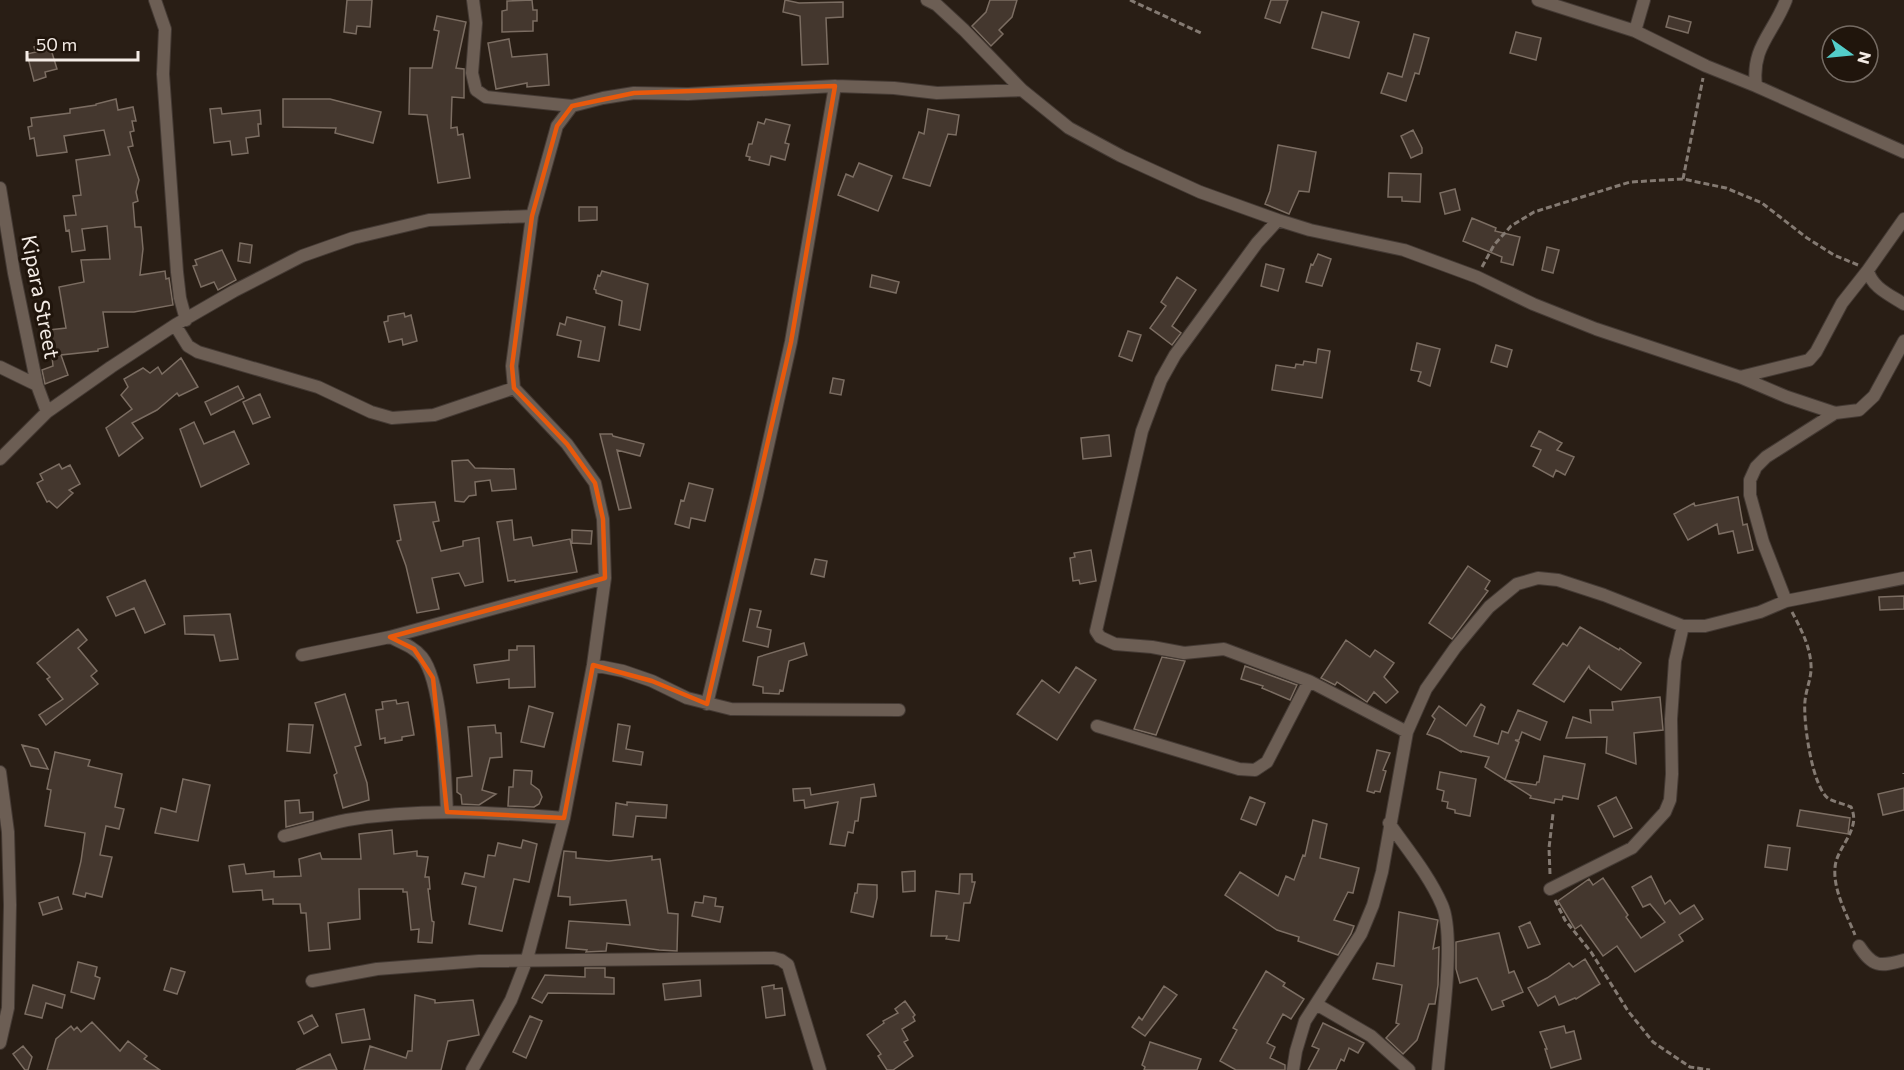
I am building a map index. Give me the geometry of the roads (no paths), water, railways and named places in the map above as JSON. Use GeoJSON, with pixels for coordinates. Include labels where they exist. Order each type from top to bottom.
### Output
{"type":"FeatureCollection","features":[{"type":"Feature","properties":{"kind":"street"},"geometry":{"type":"LineString","coordinates":[[155,0],[165,29],[163,74],[177,272],[181,322],[188,346],[198,352],[318,387],[371,412],[392,418],[434,415],[514,388]]}},
{"type":"Feature","properties":{"kind":"street"},"geometry":{"type":"LineString","coordinates":[[473,0],[476,23],[472,73],[476,90],[486,97],[572,106],[634,93],[688,94],[835,87],[894,88],[938,93],[1022,90]]}},
{"type":"Feature","properties":{"kind":"street"},"geometry":{"type":"LineString","coordinates":[[1538,0],[1635,31],[1706,66],[1904,152]]}},
{"type":"Feature","properties":{"kind":"street"},"geometry":{"type":"LineString","coordinates":[[1635,31],[1644,0]]}},
{"type":"Feature","properties":{"kind":"street"},"geometry":{"type":"LineString","coordinates":[[1756,86],[1754,69],[1758,54],[1786,0]]}},
{"type":"Feature","properties":{"kind":"street"},"geometry":{"type":"LineString","coordinates":[[934,2],[1022,90],[1069,128],[1120,156],[1200,192],[1278,220],[1310,230],[1404,250],[1477,277],[1533,304],[1596,329],[1740,377],[1787,397],[1835,413]]}},
{"type":"Feature","properties":{"kind":"street"},"geometry":{"type":"LineString","coordinates":[[707,704],[788,353],[835,87]]}},
{"type":"Feature","properties":{"kind":"street"},"geometry":{"type":"LineString","coordinates":[[472,1070],[511,1000],[527,959],[564,818],[593,665],[605,578],[603,519],[595,483],[567,444],[514,388],[512,366],[532,216],[557,126],[572,106]]}},
{"type":"Feature","properties":{"kind":"street","name":"Kipara Street"},"geometry":{"type":"LineString","coordinates":[[0,188],[14,273],[37,385],[47,412]]}},
{"type":"Feature","properties":{"kind":"street"},"geometry":{"type":"LineString","coordinates":[[0,459],[47,412],[181,322],[234,291],[302,256],[353,237],[429,220],[532,216]]}},
{"type":"Feature","properties":{"kind":"street"},"geometry":{"type":"LineString","coordinates":[[1740,377],[1809,360],[1816,352],[1842,303],[1904,219]]}},
{"type":"Feature","properties":{"kind":"street"},"geometry":{"type":"LineString","coordinates":[[1278,220],[1257,243],[1175,355],[1158,387],[1142,431],[1096,631],[1100,637],[1116,644],[1184,653],[1224,649],[1309,681],[1407,732]]}},
{"type":"Feature","properties":{"kind":"street"},"geometry":{"type":"LineString","coordinates":[[1868,270],[1869,278],[1875,284],[1904,304]]}},
{"type":"Feature","properties":{"kind":"street"},"geometry":{"type":"LineString","coordinates":[[1786,601],[1763,542],[1750,495],[1750,480],[1756,467],[1766,457],[1835,413],[1859,410],[1874,396],[1904,341]]}},
{"type":"Feature","properties":{"kind":"street"},"geometry":{"type":"LineString","coordinates":[[0,367],[37,385]]}},
{"type":"Feature","properties":{"kind":"street"},"geometry":{"type":"LineString","coordinates":[[302,656],[390,638],[605,578]]}},
{"type":"Feature","properties":{"kind":"street"},"geometry":{"type":"LineString","coordinates":[[1293,1070],[1305,1021],[1361,934],[1369,915],[1382,872],[1407,732],[1426,689],[1455,648],[1489,607],[1517,584],[1538,578],[1558,580],[1604,595],[1683,626],[1706,627],[1760,612],[1786,601],[1904,578]]}},
{"type":"Feature","properties":{"kind":"street"},"geometry":{"type":"LineString","coordinates":[[1550,889],[1632,848],[1665,812],[1670,800],[1672,774],[1671,719],[1675,661],[1683,626]]}},
{"type":"Feature","properties":{"kind":"street"},"geometry":{"type":"LineString","coordinates":[[390,638],[414,648],[423,658],[433,678],[444,752],[447,812]]}},
{"type":"Feature","properties":{"kind":"street"},"geometry":{"type":"LineString","coordinates":[[593,665],[623,671],[652,681],[687,698],[731,709],[898,710]]}},
{"type":"Feature","properties":{"kind":"street"},"geometry":{"type":"LineString","coordinates":[[1097,726],[1239,769],[1255,770],[1267,762],[1309,681]]}},
{"type":"Feature","properties":{"kind":"street"},"geometry":{"type":"LineString","coordinates":[[0,772],[8,832],[10,905],[8,1008],[0,1043]]}},
{"type":"Feature","properties":{"kind":"street"},"geometry":{"type":"LineString","coordinates":[[284,836],[345,821],[408,813],[508,813],[564,818]]}},
{"type":"Feature","properties":{"kind":"street"},"geometry":{"type":"LineString","coordinates":[[1389,823],[1430,883],[1442,905],[1447,922],[1447,960],[1438,1070]]}},
{"type":"Feature","properties":{"kind":"street"},"geometry":{"type":"LineString","coordinates":[[1859,946],[1869,960],[1875,963],[1883,964],[1904,960]]}},
{"type":"Feature","properties":{"kind":"street"},"geometry":{"type":"LineString","coordinates":[[312,981],[377,969],[527,959],[774,958],[788,965],[820,1070]]}},
{"type":"Feature","properties":{"kind":"street"},"geometry":{"type":"LineString","coordinates":[[1316,1004],[1371,1036],[1409,1070]]}}]}
